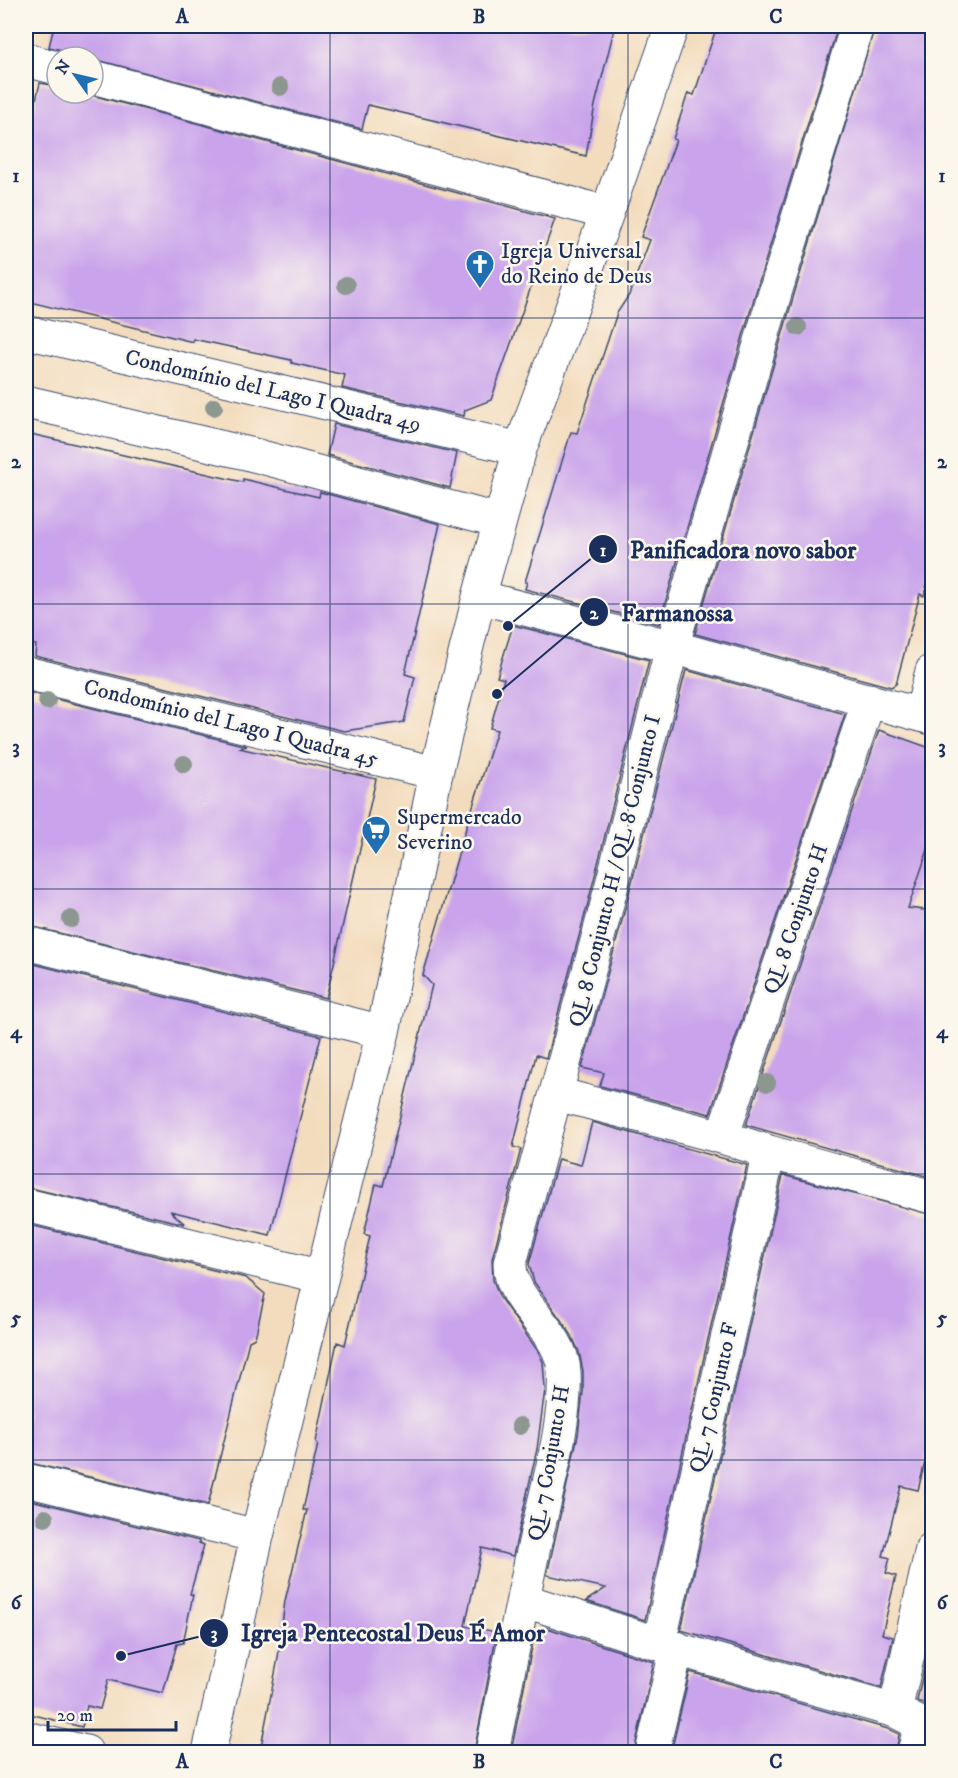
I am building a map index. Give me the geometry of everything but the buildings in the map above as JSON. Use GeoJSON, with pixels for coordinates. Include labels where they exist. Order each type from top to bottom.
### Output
{"type":"FeatureCollection","features":[{"type":"Feature","properties":{"kind":"street"},"geometry":{"type":"LineString","coordinates":[[209,1752],[257,1536],[383,1032],[436,773],[478,597],[520,450],[607,213],[672,26]]}},
{"type":"Feature","properties":{"kind":"street","name":"QL 8 Conjunto H / QL 8 Conjunto I"},"geometry":{"type":"LineString","coordinates":[[557,1094],[672,647],[772,304],[857,26]]}},
{"type":"Feature","properties":{"kind":"street"},"geometry":{"type":"LineString","coordinates":[[26,60],[45,65]]}},
{"type":"Feature","properties":{"kind":"street"},"geometry":{"type":"LineString","coordinates":[[105,80],[607,213]]}},
{"type":"Feature","properties":{"kind":"street","name":"Condomínio del Lago I Quadra 49"},"geometry":{"type":"LineString","coordinates":[[26,332],[520,450]]}},
{"type":"Feature","properties":{"kind":"street"},"geometry":{"type":"LineString","coordinates":[[26,402],[250,454],[500,521]]}},
{"type":"Feature","properties":{"kind":"street"},"geometry":{"type":"LineString","coordinates":[[478,597],[927,717],[933,671]]}},
{"type":"Feature","properties":{"kind":"street","name":"Condomínio del Lago I Quadra 45"},"geometry":{"type":"LineString","coordinates":[[26,673],[436,773]]}},
{"type":"Feature","properties":{"kind":"street","name":"QL 8 Conjunto H"},"geometry":{"type":"LineString","coordinates":[[722,1137],[869,700]]}},
{"type":"Feature","properties":{"kind":"street"},"geometry":{"type":"LineString","coordinates":[[26,943],[383,1032]]}},
{"type":"Feature","properties":{"kind":"street"},"geometry":{"type":"LineString","coordinates":[[557,1094],[722,1137],[933,1197]]}},
{"type":"Feature","properties":{"kind":"street","name":"QL 7 Conjunto H"},"geometry":{"type":"LineString","coordinates":[[492,1752],[554,1461],[564,1398],[564,1369],[560,1350],[512,1280],[510,1263],[557,1094]]}},
{"type":"Feature","properties":{"kind":"street","name":"QL 7 Conjunto F"},"geometry":{"type":"LineString","coordinates":[[652,1752],[668,1646],[769,1152]]}},
{"type":"Feature","properties":{"kind":"street"},"geometry":{"type":"LineString","coordinates":[[26,1205],[322,1277]]}},
{"type":"Feature","properties":{"kind":"street"},"geometry":{"type":"LineString","coordinates":[[26,1480],[257,1536]]}},
{"type":"Feature","properties":{"kind":"street"},"geometry":{"type":"LineString","coordinates":[[523,1600],[916,1728],[933,1549]]}},
{"type":"Feature","properties":{"kind":"street"},"geometry":{"type":"LineString","coordinates":[[26,1738],[86,1752]]}},
{"type":"Feature","properties":{"kind":"place","name":"Igreja Universal do Reino de Deus"},"geometry":{"type":"Point","coordinates":[480,290]}},
{"type":"Feature","properties":{"kind":"place","name":"Panificadora novo sabor"},"geometry":{"type":"Point","coordinates":[508,626]}},
{"type":"Feature","properties":{"kind":"place","name":"Farmanossa"},"geometry":{"type":"Point","coordinates":[497,694]}},
{"type":"Feature","properties":{"kind":"place","name":"Supermercado Severino"},"geometry":{"type":"Point","coordinates":[376,856]}},
{"type":"Feature","properties":{"kind":"place","name":"Igreja Pentecostal Deus É Amor"},"geometry":{"type":"Point","coordinates":[121,1656]}}]}
